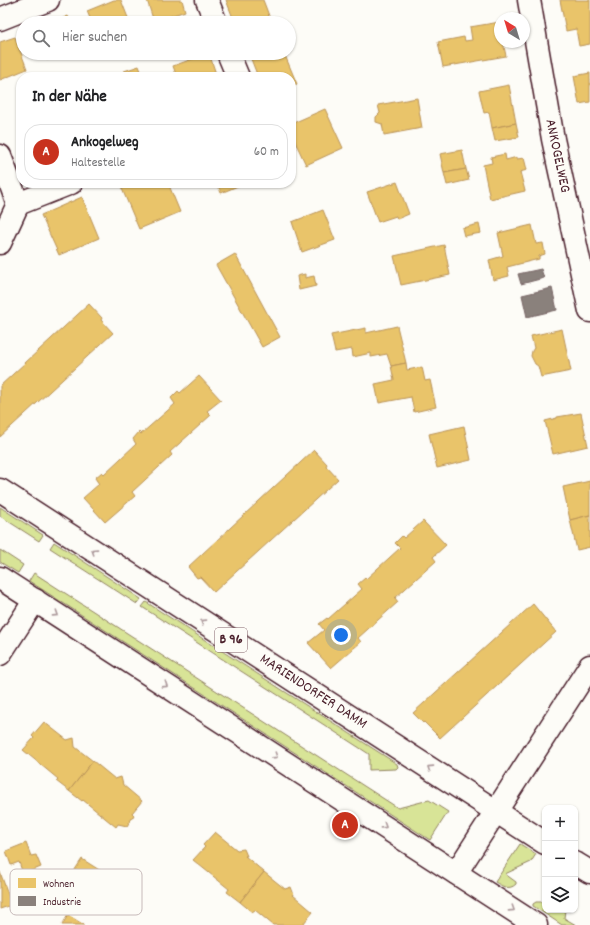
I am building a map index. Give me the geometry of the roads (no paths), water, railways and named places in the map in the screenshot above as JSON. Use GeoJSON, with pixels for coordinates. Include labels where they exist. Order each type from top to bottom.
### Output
{"type":"FeatureCollection","features":[{"type":"Feature","properties":{"kind":"main road"},"geometry":{"type":"LineString","coordinates":[[0,19],[48,0]]}},
{"type":"Feature","properties":{"kind":"main road"},"geometry":{"type":"LineString","coordinates":[[207,0],[213,16]]}},
{"type":"Feature","properties":{"kind":"main road","name":"ANKOGELWEG"},"geometry":{"type":"LineString","coordinates":[[529,0],[552,139],[590,311]]}},
{"type":"Feature","properties":{"kind":"main road"},"geometry":{"type":"LineString","coordinates":[[231,60],[236,72]]}},
{"type":"Feature","properties":{"kind":"main road"},"geometry":{"type":"LineString","coordinates":[[0,156],[18,204]]}},
{"type":"Feature","properties":{"kind":"main road"},"geometry":{"type":"LineString","coordinates":[[0,243],[18,204],[58,188]]}},
{"type":"Feature","properties":{"kind":"main road","name":"MARIENDORFER DAMM"},"geometry":{"type":"LineString","coordinates":[[0,490],[542,841]]}},
{"type":"Feature","properties":{"kind":"main road"},"geometry":{"type":"LineString","coordinates":[[0,578],[536,925]]}},
{"type":"Feature","properties":{"kind":"main road"},"geometry":{"type":"LineString","coordinates":[[0,654],[35,600]]}},
{"type":"Feature","properties":{"kind":"main road"},"geometry":{"type":"LineString","coordinates":[[456,873],[590,666]]}},
{"type":"Feature","properties":{"kind":"main road"},"geometry":{"type":"LineString","coordinates":[[578,865],[590,872]]}},
{"type":"Feature","properties":{"kind":"place","name":"Ankogelweg"},"geometry":{"type":"Point","coordinates":[345,825]}}]}
